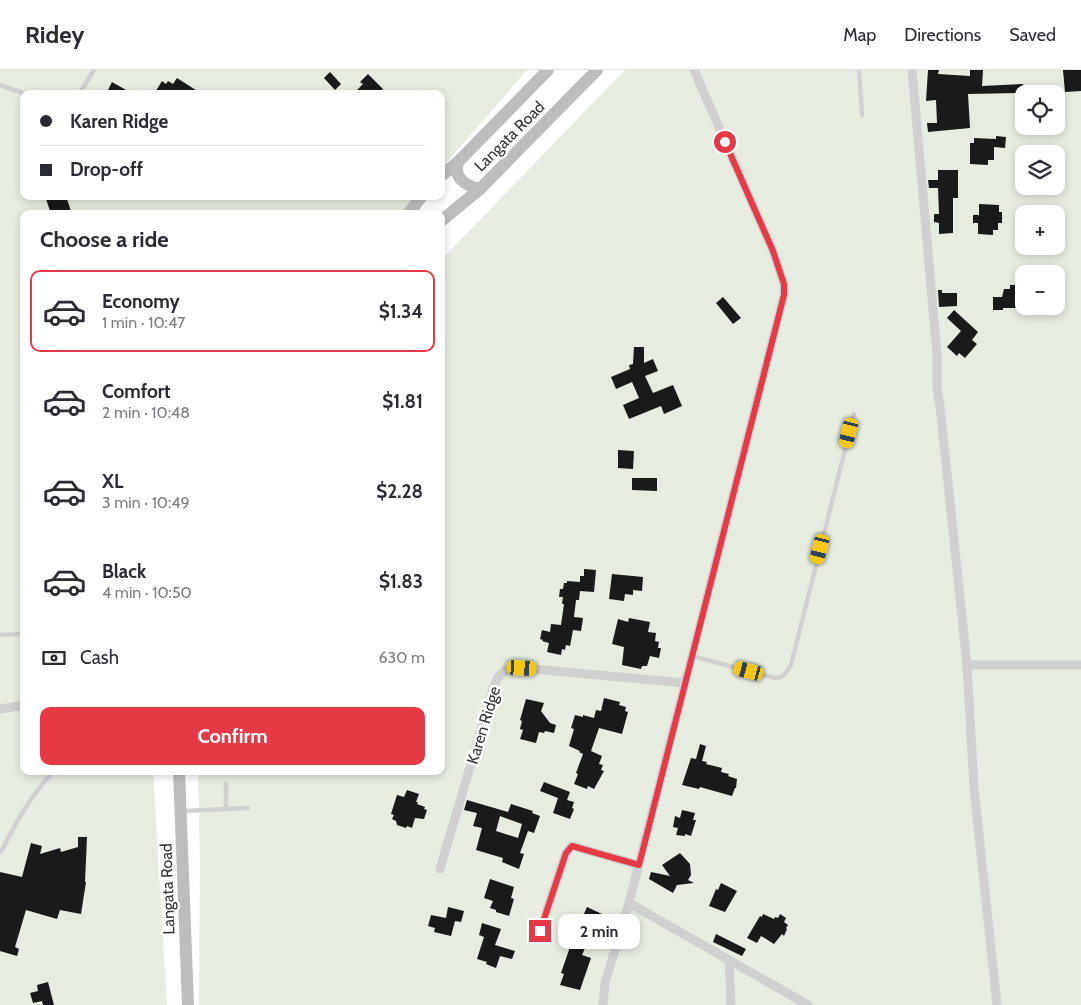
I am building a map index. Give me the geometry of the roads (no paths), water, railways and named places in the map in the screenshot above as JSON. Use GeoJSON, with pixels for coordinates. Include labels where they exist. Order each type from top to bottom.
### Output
{"type":"FeatureCollection","features":[{"type":"Feature","properties":{"kind":"main road","name":"Langata Road"},"geometry":{"type":"LineString","coordinates":[[445,173],[458,162],[548,70]]}},
{"type":"Feature","properties":{"kind":"main road","name":"Langata Road"},"geometry":{"type":"LineString","coordinates":[[445,219],[480,188],[597,70]]}},
{"type":"Feature","properties":{"kind":"main road"},"geometry":{"type":"LineString","coordinates":[[458,162],[457,172],[463,182],[471,187],[480,188]]}},
{"type":"Feature","properties":{"kind":"main road"},"geometry":{"type":"LineString","coordinates":[[411,210],[419,200]]}},
{"type":"Feature","properties":{"kind":"main road","name":"Langata Road"},"geometry":{"type":"LineString","coordinates":[[178,775],[188,1005]]}},
{"type":"Feature","properties":{"kind":"street"},"geometry":{"type":"LineString","coordinates":[[603,1005],[606,975],[630,903],[784,295],[784,284],[773,251],[694,70]]}},
{"type":"Feature","properties":{"kind":"street"},"geometry":{"type":"LineString","coordinates":[[912,70],[938,354],[937,388],[967,665],[974,788],[997,1005]]}},
{"type":"Feature","properties":{"kind":"street"},"geometry":{"type":"LineString","coordinates":[[967,665],[1081,665]]}},
{"type":"Feature","properties":{"kind":"street","name":"Karen Ridge"},"geometry":{"type":"LineString","coordinates":[[440,868],[493,689],[498,677],[506,670],[522,668],[685,683]]}},
{"type":"Feature","properties":{"kind":"street"},"geometry":{"type":"LineString","coordinates":[[0,709],[20,706]]}},
{"type":"Feature","properties":{"kind":"street"},"geometry":{"type":"LineString","coordinates":[[540,931],[566,853],[572,846],[639,865]]}},
{"type":"Feature","properties":{"kind":"street"},"geometry":{"type":"LineString","coordinates":[[630,903],[808,1005]]}},
{"type":"Feature","properties":{"kind":"street"},"geometry":{"type":"LineString","coordinates":[[729,960],[731,1005]]}},
{"type":"Feature","properties":{"kind":"lane"},"geometry":{"type":"LineString","coordinates":[[82,90],[94,70]]}},
{"type":"Feature","properties":{"kind":"lane"},"geometry":{"type":"LineString","coordinates":[[859,70],[862,116]]}},
{"type":"Feature","properties":{"kind":"lane"},"geometry":{"type":"LineString","coordinates":[[0,85],[20,92]]}},
{"type":"Feature","properties":{"kind":"lane"},"geometry":{"type":"LineString","coordinates":[[692,656],[775,678],[780,678],[787,674],[794,655],[854,414]]}},
{"type":"Feature","properties":{"kind":"lane"},"geometry":{"type":"LineString","coordinates":[[0,635],[20,634]]}},
{"type":"Feature","properties":{"kind":"lane"},"geometry":{"type":"LineString","coordinates":[[1,852],[19,817],[41,784],[50,775]]}},
{"type":"Feature","properties":{"kind":"lane"},"geometry":{"type":"LineString","coordinates":[[226,784],[226,809]]}},
{"type":"Feature","properties":{"kind":"lane"},"geometry":{"type":"LineString","coordinates":[[180,811],[248,808]]}}]}
